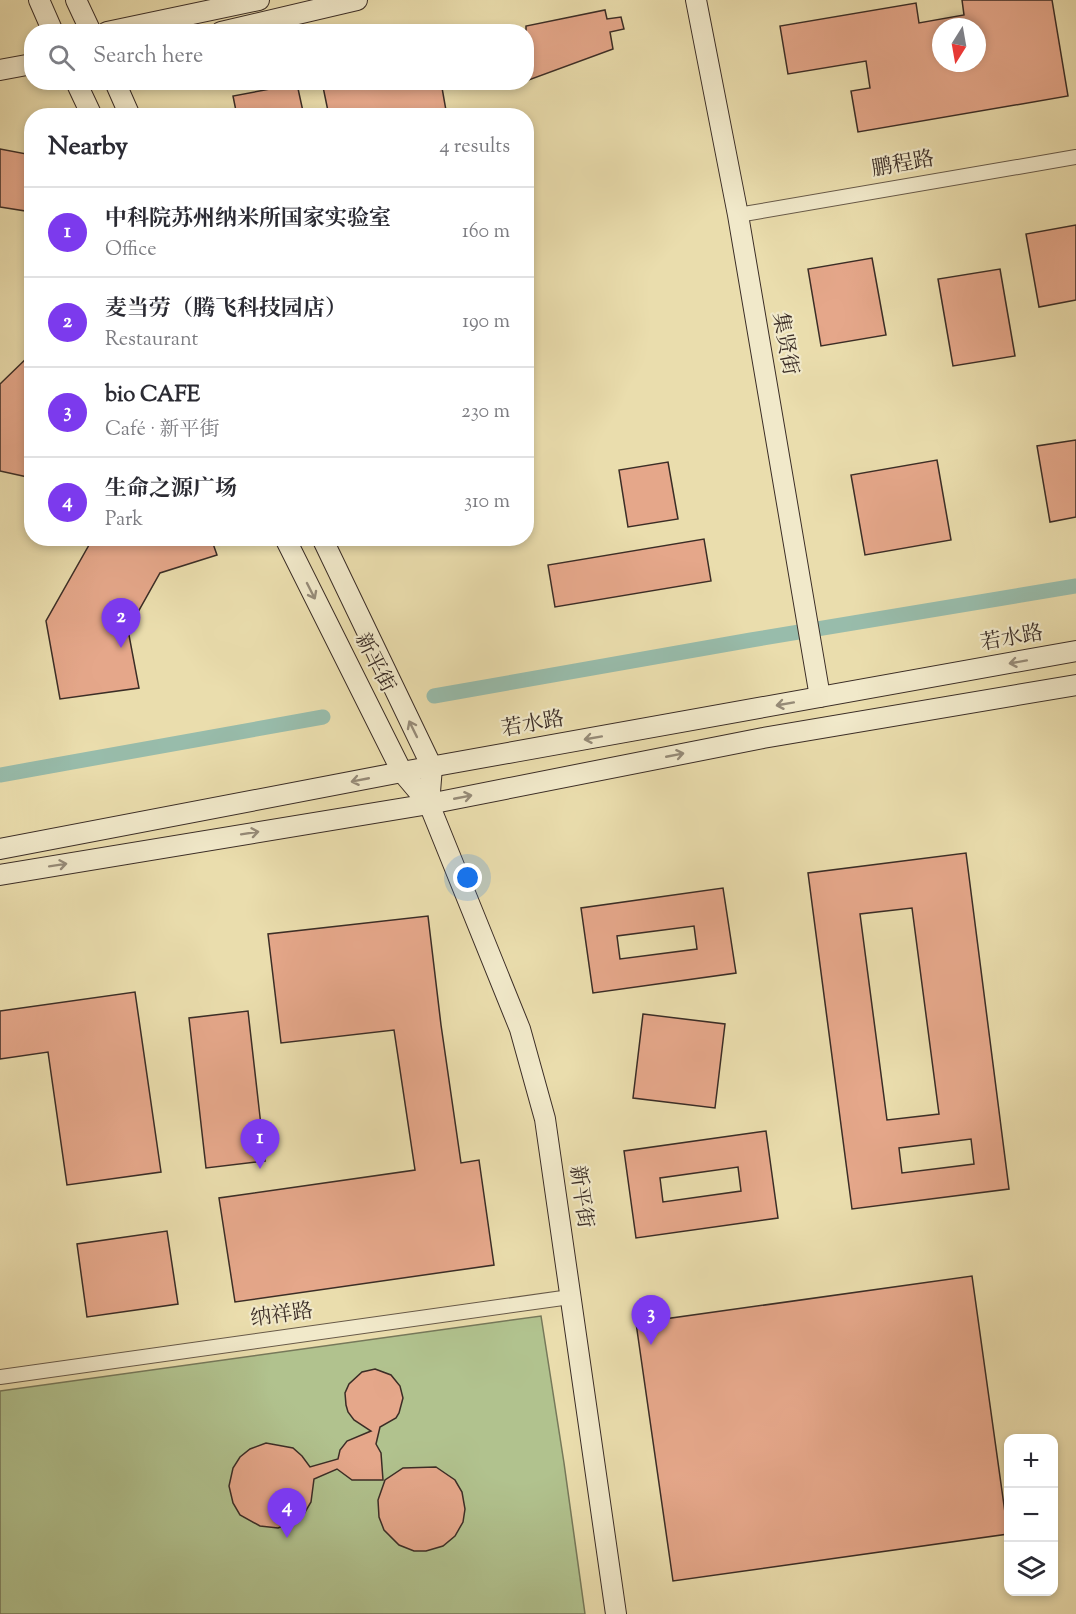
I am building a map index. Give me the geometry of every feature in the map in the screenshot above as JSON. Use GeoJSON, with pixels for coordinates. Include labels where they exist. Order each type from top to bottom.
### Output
{"type":"FeatureCollection","features":[{"type":"Feature","properties":{"kind":"main road"},"geometry":{"type":"LineString","coordinates":[[39,0],[50,24]]}},
{"type":"Feature","properties":{"kind":"main road"},"geometry":{"type":"LineString","coordinates":[[76,0],[87,24]]}},
{"type":"Feature","properties":{"kind":"main road"},"geometry":{"type":"LineString","coordinates":[[144,24],[259,0]]}},
{"type":"Feature","properties":{"kind":"main road"},"geometry":{"type":"LineString","coordinates":[[255,24],[357,0]]}},
{"type":"Feature","properties":{"kind":"main road","name":"集贤街"},"geometry":{"type":"LineString","coordinates":[[696,0],[738,215],[820,697]]}},
{"type":"Feature","properties":{"kind":"main road"},"geometry":{"type":"LineString","coordinates":[[0,70],[24,66]]}},
{"type":"Feature","properties":{"kind":"main road"},"geometry":{"type":"LineString","coordinates":[[80,90],[88,108]]}},
{"type":"Feature","properties":{"kind":"main road"},"geometry":{"type":"LineString","coordinates":[[119,90],[126,108]]}},
{"type":"Feature","properties":{"kind":"main road","name":"新平街"},"geometry":{"type":"LineString","coordinates":[[289,546],[402,772],[429,804],[520,1029],[545,1119],[616,1614]]}},
{"type":"Feature","properties":{"kind":"main road","name":"新平街"},"geometry":{"type":"LineString","coordinates":[[326,546],[432,767],[429,804]]}},
{"type":"Feature","properties":{"kind":"main road","name":"若水路"},"geometry":{"type":"LineString","coordinates":[[0,849],[402,772],[1076,651]]}},
{"type":"Feature","properties":{"kind":"main road"},"geometry":{"type":"LineString","coordinates":[[0,875],[429,804],[763,738],[1076,685]]}},
{"type":"Feature","properties":{"kind":"street","name":"鹏程路"},"geometry":{"type":"LineString","coordinates":[[738,215],[1076,157]]}},
{"type":"Feature","properties":{"kind":"street","name":"纳祥路"},"geometry":{"type":"LineString","coordinates":[[0,1377],[570,1297]]}},
{"type":"Feature","properties":{"kind":"green space"},"geometry":{"type":"Polygon","coordinates":[[[541,1316],[585,1614],[0,1614],[0,1391],[541,1316]]]}},
{"type":"Feature","properties":{"kind":"building"},"geometry":{"type":"Polygon","coordinates":[[[962,0],[1052,0],[1068,96],[858,132],[851,91],[870,88],[866,61],[788,74],[780,26],[916,3],[919,23],[932,21],[932,72],[986,72],[986,18],[947,18],[964,15],[962,0]]]}},
{"type":"Feature","properties":{"kind":"building"},"geometry":{"type":"Polygon","coordinates":[[[605,10],[607,19],[621,17],[624,29],[610,32],[613,49],[534,78],[534,24],[605,10]]]}},
{"type":"Feature","properties":{"kind":"building"},"geometry":{"type":"Polygon","coordinates":[[[265,90],[298,90],[302,108],[235,108],[233,96],[265,90]]]}},
{"type":"Feature","properties":{"kind":"building"},"geometry":{"type":"Polygon","coordinates":[[[324,90],[442,90],[446,108],[327,108],[324,90]]]}},
{"type":"Feature","properties":{"kind":"building"},"geometry":{"type":"Polygon","coordinates":[[[0,149],[24,154],[24,211],[0,207],[0,149]]]}},
{"type":"Feature","properties":{"kind":"building"},"geometry":{"type":"Polygon","coordinates":[[[1076,225],[1076,300],[1039,307],[1026,234],[1076,225]]]}},
{"type":"Feature","properties":{"kind":"building"},"geometry":{"type":"Polygon","coordinates":[[[872,258],[886,335],[821,346],[808,269],[872,258]]]}},
{"type":"Feature","properties":{"kind":"building"},"geometry":{"type":"Polygon","coordinates":[[[1000,269],[1015,356],[953,366],[938,279],[1000,269]]]}},
{"type":"Feature","properties":{"kind":"building"},"geometry":{"type":"Polygon","coordinates":[[[24,361],[24,476],[0,471],[0,384],[24,361]]]}},
{"type":"Feature","properties":{"kind":"building"},"geometry":{"type":"Polygon","coordinates":[[[1076,440],[1076,517],[1050,522],[1037,446],[1076,440]]]}},
{"type":"Feature","properties":{"kind":"building"},"geometry":{"type":"Polygon","coordinates":[[[937,460],[951,540],[865,555],[851,475],[937,460]]]}},
{"type":"Feature","properties":{"kind":"building"},"geometry":{"type":"Polygon","coordinates":[[[668,462],[678,519],[628,527],[619,470],[668,462]]]}},
{"type":"Feature","properties":{"kind":"building"},"geometry":{"type":"Polygon","coordinates":[[[704,539],[711,581],[555,607],[548,565],[704,539]]]}},
{"type":"Feature","properties":{"kind":"building"},"geometry":{"type":"Polygon","coordinates":[[[88,546],[214,546],[217,555],[160,573],[128,630],[139,688],[60,699],[46,621],[88,546]]]}},
{"type":"Feature","properties":{"kind":"building"},"geometry":{"type":"Polygon","coordinates":[[[966,853],[1009,1189],[852,1209],[808,873],[966,853]],[[912,908],[860,914],[887,1120],[939,1114],[912,908]],[[971,1139],[899,1148],[902,1173],[974,1164],[971,1139]]]}},
{"type":"Feature","properties":{"kind":"building"},"geometry":{"type":"Polygon","coordinates":[[[723,888],[736,973],[593,993],[581,908],[723,888]],[[694,926],[617,936],[620,959],[697,949],[694,926]]]}},
{"type":"Feature","properties":{"kind":"building"},"geometry":{"type":"Polygon","coordinates":[[[428,916],[461,1163],[479,1160],[494,1265],[235,1302],[219,1198],[415,1170],[394,1030],[281,1043],[268,934],[428,916]]]}},
{"type":"Feature","properties":{"kind":"building"},"geometry":{"type":"Polygon","coordinates":[[[135,992],[161,1172],[67,1185],[48,1052],[0,1059],[0,1011],[135,992]]]}},
{"type":"Feature","properties":{"kind":"building"},"geometry":{"type":"Polygon","coordinates":[[[248,1011],[265,1161],[206,1168],[189,1018],[248,1011]]]}},
{"type":"Feature","properties":{"kind":"building"},"geometry":{"type":"Polygon","coordinates":[[[643,1014],[725,1024],[715,1108],[633,1098],[643,1014]]]}},
{"type":"Feature","properties":{"kind":"building"},"geometry":{"type":"Polygon","coordinates":[[[766,1131],[778,1218],[636,1238],[624,1151],[766,1131]],[[738,1167],[660,1178],[663,1202],[741,1191],[738,1167]]]}},
{"type":"Feature","properties":{"kind":"building"},"geometry":{"type":"Polygon","coordinates":[[[167,1231],[178,1304],[87,1317],[77,1244],[167,1231]]]}},
{"type":"Feature","properties":{"kind":"building"},"geometry":{"type":"Polygon","coordinates":[[[972,1276],[1004,1505],[1004,1535],[673,1581],[636,1323],[972,1276]]]}},
{"type":"Feature","properties":{"kind":"building"},"geometry":{"type":"Polygon","coordinates":[[[375,1369],[391,1375],[400,1386],[403,1398],[396,1418],[380,1427],[376,1444],[381,1453],[383,1480],[352,1480],[337,1469],[314,1479],[311,1502],[304,1514],[294,1522],[278,1528],[260,1526],[240,1515],[233,1503],[229,1486],[233,1468],[240,1457],[250,1449],[266,1443],[293,1448],[310,1467],[338,1459],[340,1450],[347,1441],[371,1431],[354,1420],[348,1412],[345,1393],[349,1384],[362,1372],[375,1369]]]}},
{"type":"Feature","properties":{"kind":"building"},"geometry":{"type":"Polygon","coordinates":[[[436,1467],[455,1480],[462,1492],[465,1509],[463,1522],[455,1536],[443,1546],[426,1551],[414,1551],[399,1545],[384,1530],[379,1517],[378,1500],[385,1480],[403,1468],[436,1467]]]}},
{"type":"Feature","properties":{"kind":"waterway"},"geometry":{"type":"LineString","coordinates":[[434,696],[1076,586]]}},
{"type":"Feature","properties":{"kind":"waterway"},"geometry":{"type":"LineString","coordinates":[[0,775],[323,717]]}},
{"type":"Feature","properties":{"kind":"place","name":"麦当劳（腾飞科技园店）"},"geometry":{"type":"Point","coordinates":[121,648]}},
{"type":"Feature","properties":{"kind":"place","name":"中科院苏州纳米所国家实验室"},"geometry":{"type":"Point","coordinates":[260,1169]}},
{"type":"Feature","properties":{"kind":"place","name":"bio CAFE"},"geometry":{"type":"Point","coordinates":[651,1345]}},
{"type":"Feature","properties":{"kind":"place","name":"生命之源广场"},"geometry":{"type":"Point","coordinates":[287,1538]}}]}
